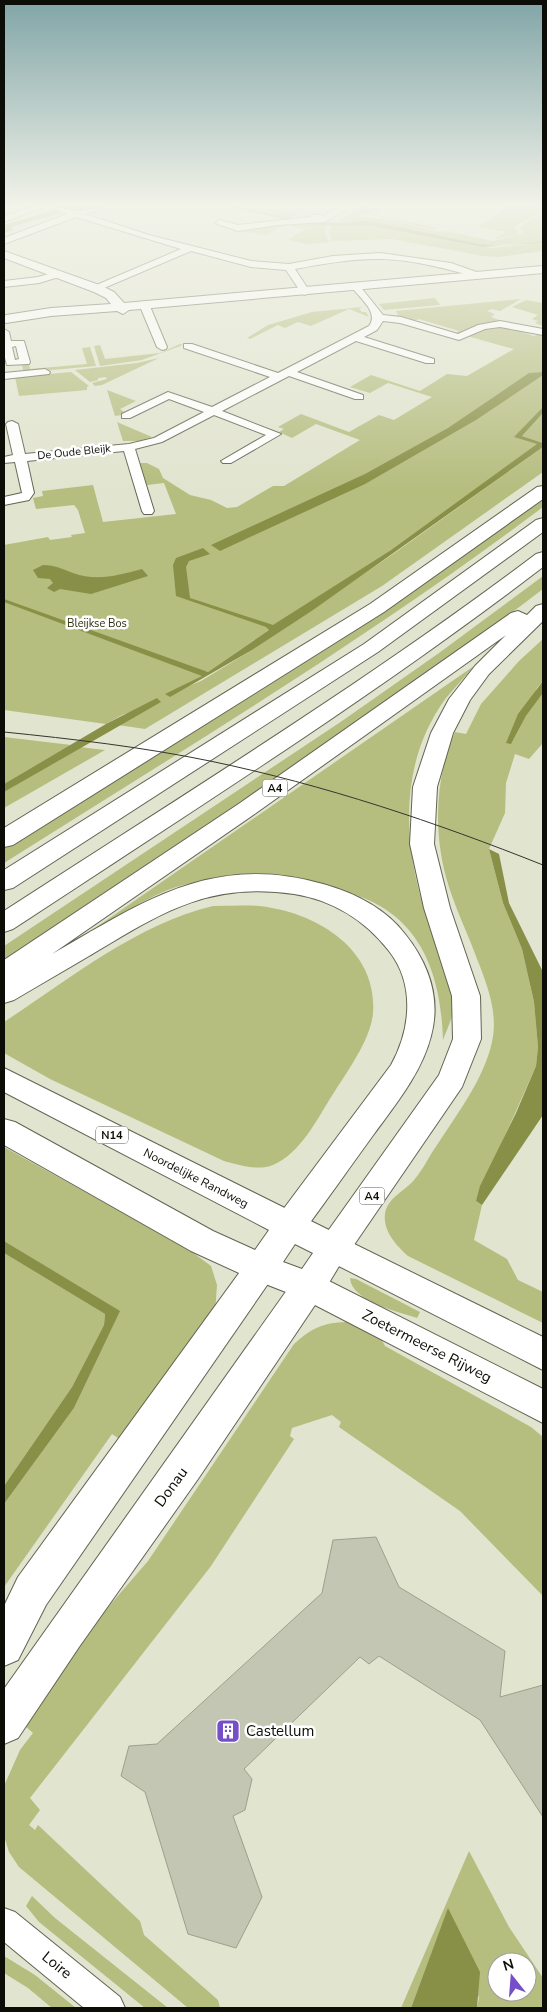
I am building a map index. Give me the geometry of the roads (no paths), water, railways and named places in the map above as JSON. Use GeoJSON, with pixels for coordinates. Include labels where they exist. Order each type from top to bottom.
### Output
{"type":"FeatureCollection","features":[{"type":"Feature","properties":{"kind":"main road"},"geometry":{"type":"LineString","coordinates":[[4,839],[377,608],[543,491]]}},
{"type":"Feature","properties":{"kind":"main road"},"geometry":{"type":"LineString","coordinates":[[4,882],[371,648],[543,524]]}},
{"type":"Feature","properties":{"kind":"main road"},"geometry":{"type":"LineString","coordinates":[[4,924],[372,682],[449,629],[543,558]]}},
{"type":"Feature","properties":{"kind":"main road","name":"A4"},"geometry":{"type":"LineString","coordinates":[[4,973],[416,691],[543,598]]}},
{"type":"Feature","properties":{"kind":"main road","name":"A4"},"geometry":{"type":"LineString","coordinates":[[334,1248],[447,1087],[461,1059],[467,1039],[468,1017],[466,996],[436,908],[422,844],[425,787],[442,733],[460,699],[482,670],[543,610]]}},
{"type":"Feature","properties":{"kind":"main road"},"geometry":{"type":"LineString","coordinates":[[4,992],[147,910],[184,894],[213,886],[247,883],[302,888],[341,899],[375,919],[401,946],[416,971],[421,1004],[417,1037],[408,1058],[391,1087],[290,1225],[32,1591],[4,1646]]}},
{"type":"Feature","properties":{"kind":"main road","name":"Noordelijke Randweg"},"geometry":{"type":"LineString","coordinates":[[4,1079],[334,1248]]}},
{"type":"Feature","properties":{"kind":"main road"},"geometry":{"type":"LineString","coordinates":[[4,1130],[202,1241],[261,1268],[309,1286]]}},
{"type":"Feature","properties":{"kind":"main road","name":"Donau"},"geometry":{"type":"LineString","coordinates":[[4,1724],[65,1634],[185,1468],[334,1248]]}},
{"type":"Feature","properties":{"kind":"main road","name":"N14"},"geometry":{"type":"LineString","coordinates":[[334,1248],[543,1354]]}},
{"type":"Feature","properties":{"kind":"main road","name":"Zoetermeerse Rijweg"},"geometry":{"type":"LineString","coordinates":[[309,1286],[543,1407]]}},
{"type":"Feature","properties":{"kind":"street"},"geometry":{"type":"LineString","coordinates":[[103,301],[105,309]]}},
{"type":"Feature","properties":{"kind":"street"},"geometry":{"type":"LineString","coordinates":[[116,301],[122,308]]}},
{"type":"Feature","properties":{"kind":"street"},"geometry":{"type":"LineString","coordinates":[[5,319],[213,301]]}},
{"type":"Feature","properties":{"kind":"street"},"geometry":{"type":"LineString","coordinates":[[367,301],[378,314],[378,318],[401,320],[459,337],[478,327],[506,322],[542,332]]}},
{"type":"Feature","properties":{"kind":"street"},"geometry":{"type":"LineString","coordinates":[[145,306],[162,346]]}},
{"type":"Feature","properties":{"kind":"street","name":"De Oude Bleijk"},"geometry":{"type":"LineString","coordinates":[[4,460],[129,447],[158,440],[373,328],[378,318]]}},
{"type":"Feature","properties":{"kind":"street"},"geometry":{"type":"LineString","coordinates":[[4,332],[6,346],[11,363],[25,362],[20,342],[6,346]]}},
{"type":"Feature","properties":{"kind":"street"},"geometry":{"type":"LineString","coordinates":[[354,337],[430,361]]}},
{"type":"Feature","properties":{"kind":"street"},"geometry":{"type":"LineString","coordinates":[[21,346],[33,345]]}},
{"type":"Feature","properties":{"kind":"street"},"geometry":{"type":"LineString","coordinates":[[188,346],[359,397]]}},
{"type":"Feature","properties":{"kind":"street"},"geometry":{"type":"LineString","coordinates":[[18,362],[22,374]]}},
{"type":"Feature","properties":{"kind":"street"},"geometry":{"type":"LineString","coordinates":[[4,376],[44,372]]}},
{"type":"Feature","properties":{"kind":"street"},"geometry":{"type":"LineString","coordinates":[[126,416],[168,395],[275,434],[227,461]]}},
{"type":"Feature","properties":{"kind":"street","name":"De Oude Bleijk"},"geometry":{"type":"LineString","coordinates":[[4,501],[25,497],[28,493],[12,424]]}},
{"type":"Feature","properties":{"kind":"street","name":"De Oude Bleijk"},"geometry":{"type":"LineString","coordinates":[[129,447],[140,480],[139,488],[148,511]]}},
{"type":"Feature","properties":{"kind":"street","name":"Loire"},"geometry":{"type":"LineString","coordinates":[[4,1923],[109,2008]]}},
{"type":"Feature","properties":{"kind":"tram line"},"geometry":{"type":"LineString","coordinates":[[4,732],[184,756],[295,781],[379,806],[462,834],[543,865]]}},
{"type":"Feature","properties":{"kind":"place","name":"Castellum"},"geometry":{"type":"Point","coordinates":[228,1731]}},
{"type":"Feature","properties":{"kind":"park label","name":"Bleijkse Bos"},"geometry":{"type":"Point","coordinates":[97,623]}}]}
